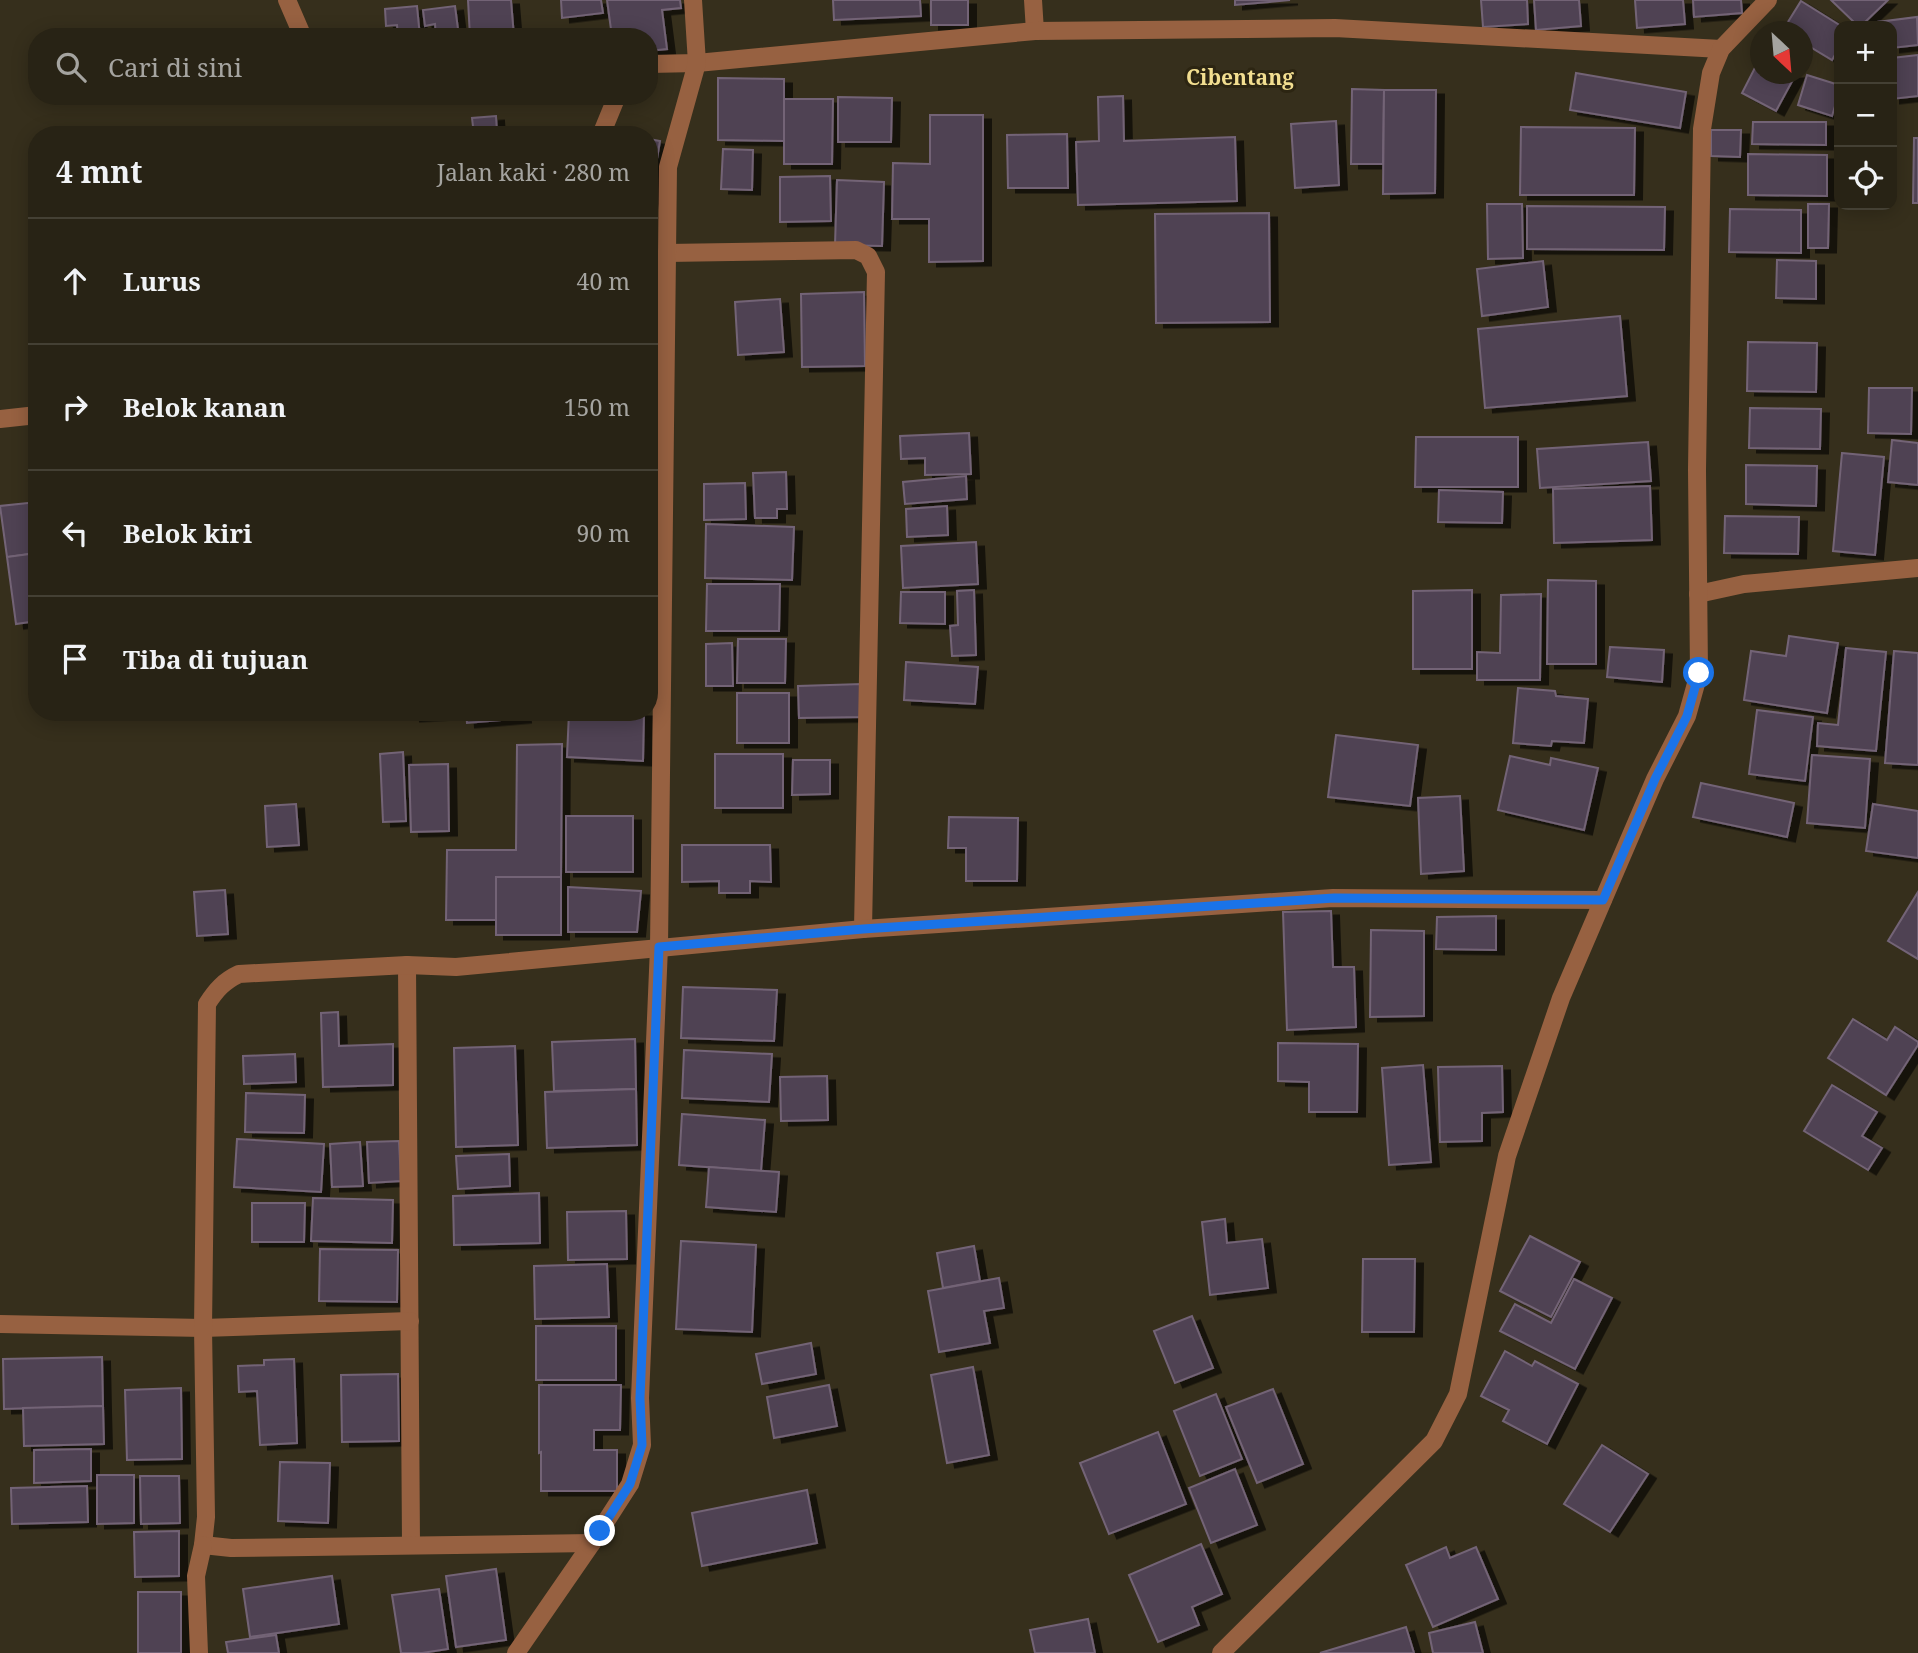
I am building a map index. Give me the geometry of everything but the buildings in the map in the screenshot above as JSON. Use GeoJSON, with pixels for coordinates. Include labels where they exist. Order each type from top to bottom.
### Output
{"type":"FeatureCollection","features":[{"type":"Feature","properties":{"kind":"street"},"geometry":{"type":"LineString","coordinates":[[286,0],[299,28]]}},
{"type":"Feature","properties":{"kind":"street"},"geometry":{"type":"LineString","coordinates":[[516,1653],[630,1484],[642,1445],[640,1398],[659,947],[668,167],[697,63],[693,0]]}},
{"type":"Feature","properties":{"kind":"street"},"geometry":{"type":"LineString","coordinates":[[1034,0],[1035,31]]}},
{"type":"Feature","properties":{"kind":"street"},"geometry":{"type":"LineString","coordinates":[[1222,1653],[1434,1441],[1458,1394],[1507,1156],[1561,998],[1655,779],[1687,716],[1699,673],[1697,470],[1702,129],[1711,73],[1721,49],[1768,0]]}},
{"type":"Feature","properties":{"kind":"street"},"geometry":{"type":"LineString","coordinates":[[658,64],[697,63],[1035,31],[1335,28],[1721,49]]}},
{"type":"Feature","properties":{"kind":"street"},"geometry":{"type":"LineString","coordinates":[[605,126],[613,105]]}},
{"type":"Feature","properties":{"kind":"street"},"geometry":{"type":"LineString","coordinates":[[667,253],[856,250],[868,256],[876,272],[863,929]]}},
{"type":"Feature","properties":{"kind":"street"},"geometry":{"type":"LineString","coordinates":[[0,419],[28,416]]}},
{"type":"Feature","properties":{"kind":"street"},"geometry":{"type":"LineString","coordinates":[[1698,594],[1744,584],[1918,568]]}},
{"type":"Feature","properties":{"kind":"street"},"geometry":{"type":"LineString","coordinates":[[199,1653],[196,1576],[206,1517],[203,1328],[207,1004],[220,986],[239,974],[407,965],[456,967],[863,929],[1334,898],[1603,900]]}},
{"type":"Feature","properties":{"kind":"street"},"geometry":{"type":"LineString","coordinates":[[407,965],[411,1545]]}},
{"type":"Feature","properties":{"kind":"street"},"geometry":{"type":"LineString","coordinates":[[0,1324],[203,1328],[410,1321]]}},
{"type":"Feature","properties":{"kind":"street"},"geometry":{"type":"LineString","coordinates":[[203,1545],[230,1548],[592,1543]]}},
{"type":"Feature","properties":{"kind":"district","name":"Cibentang"},"geometry":{"type":"Point","coordinates":[1240,78]}},
{"type":"Feature","properties":{"kind":"route"},"geometry":{"type":"LineString","coordinates":[[600,1531],[630,1484],[642,1445],[640,1398],[659,947],[863,929],[1334,898],[1603,900],[1655,779],[1687,716],[1699,673]]}}]}
